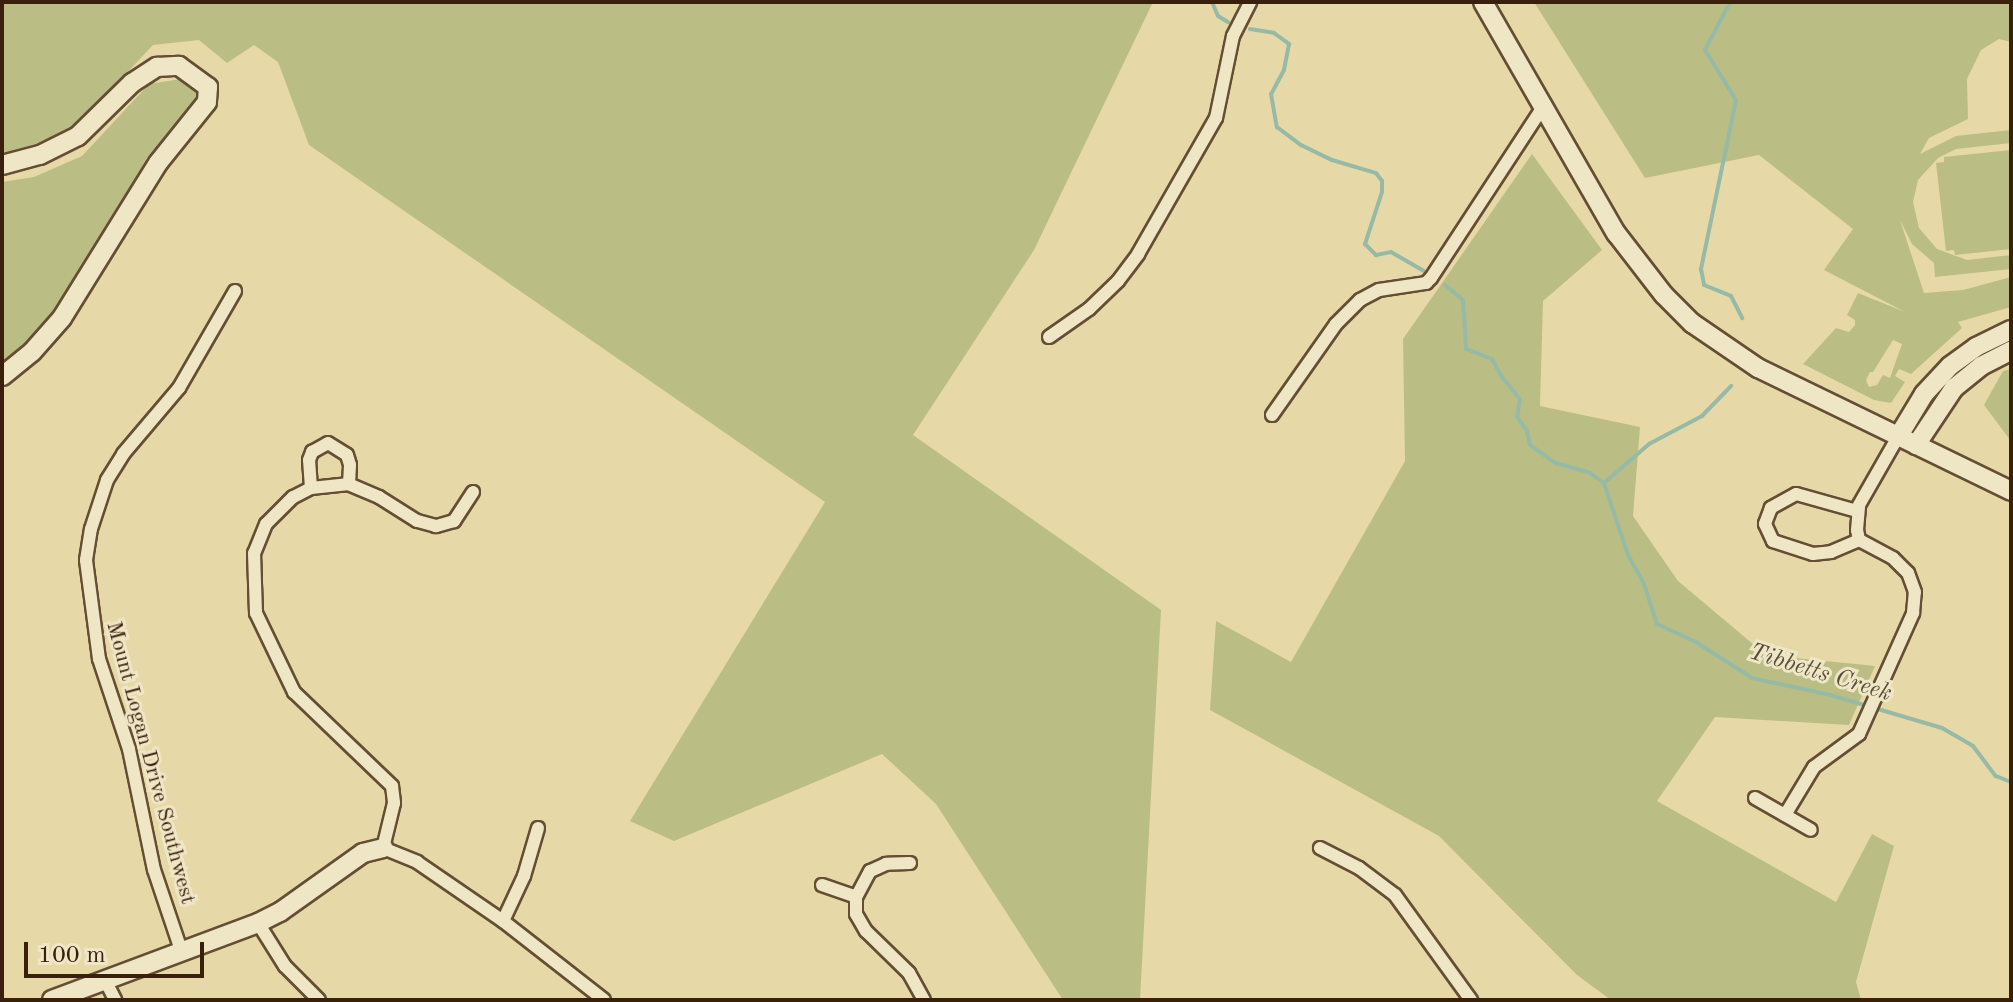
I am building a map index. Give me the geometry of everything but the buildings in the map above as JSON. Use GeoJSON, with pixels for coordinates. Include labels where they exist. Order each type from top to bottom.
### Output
{"type":"FeatureCollection","features":[{"type":"Feature","properties":{"kind":"street"},"geometry":{"type":"LineString","coordinates":[[1049,337],[1089,309],[1118,281],[1138,254],[1216,118],[1233,36],[1250,2]]}},
{"type":"Feature","properties":{"kind":"street"},"geometry":{"type":"LineString","coordinates":[[1483,2],[1633,258],[1692,323],[1758,368],[2011,491]]}},
{"type":"Feature","properties":{"kind":"street"},"geometry":{"type":"LineString","coordinates":[[2,165],[40,155],[78,136],[132,83],[157,67],[179,66],[208,87],[207,102],[158,163],[62,318],[32,352],[2,376]]}},
{"type":"Feature","properties":{"kind":"street"},"geometry":{"type":"LineString","coordinates":[[1272,415],[1336,324],[1360,300],[1379,290],[1426,283],[1431,278],[1545,104]]}},
{"type":"Feature","properties":{"kind":"street","name":"Mount Logan Drive Southwest"},"geometry":{"type":"LineString","coordinates":[[181,950],[154,870],[129,749],[99,659],[86,560],[91,529],[107,480],[123,454],[179,388],[235,291]]}},
{"type":"Feature","properties":{"kind":"street"},"geometry":{"type":"LineString","coordinates":[[1859,540],[1857,511],[1917,403],[1950,366],[1976,347],[2011,330]]}},
{"type":"Feature","properties":{"kind":"street"},"geometry":{"type":"LineString","coordinates":[[1916,445],[1954,388],[1981,366],[2011,351]]}},
{"type":"Feature","properties":{"kind":"street"},"geometry":{"type":"LineString","coordinates":[[311,488],[309,460],[312,452],[328,443],[347,455],[349,484]]}},
{"type":"Feature","properties":{"kind":"street"},"geometry":{"type":"LineString","coordinates":[[383,848],[392,821],[392,786],[294,692],[256,613],[253,568],[258,541],[279,508],[311,488],[349,484],[379,497],[417,521],[436,526],[454,521],[473,492]]}},
{"type":"Feature","properties":{"kind":"street"},"geometry":{"type":"LineString","coordinates":[[1857,511],[1796,494],[1787,496],[1771,508],[1765,524],[1773,541],[1813,554],[1831,552],[1859,540]]}},
{"type":"Feature","properties":{"kind":"street"},"geometry":{"type":"LineString","coordinates":[[1785,815],[1814,767],[1859,734],[1913,613],[1915,592],[1901,565],[1859,540]]}},
{"type":"Feature","properties":{"kind":"street"},"geometry":{"type":"LineString","coordinates":[[1755,798],[1811,830]]}},
{"type":"Feature","properties":{"kind":"street"},"geometry":{"type":"LineString","coordinates":[[503,921],[524,876],[538,828]]}},
{"type":"Feature","properties":{"kind":"street"},"geometry":{"type":"LineString","coordinates":[[52,1000],[104,978],[258,923],[280,912],[363,853],[383,848],[417,862],[503,921],[604,1000]]}},
{"type":"Feature","properties":{"kind":"street"},"geometry":{"type":"LineString","coordinates":[[1320,848],[1359,868],[1395,895],[1471,1000]]}},
{"type":"Feature","properties":{"kind":"street"},"geometry":{"type":"LineString","coordinates":[[910,863],[876,867],[856,897],[859,921],[909,973],[924,1000]]}},
{"type":"Feature","properties":{"kind":"street"},"geometry":{"type":"LineString","coordinates":[[822,885],[856,897]]}},
{"type":"Feature","properties":{"kind":"street"},"geometry":{"type":"LineString","coordinates":[[258,923],[279,958],[319,1000]]}},
{"type":"Feature","properties":{"kind":"street"},"geometry":{"type":"LineString","coordinates":[[104,978],[115,1000]]}},
{"type":"Feature","properties":{"kind":"green space"},"geometry":{"type":"Polygon","coordinates":[[[2,2],[1153,2],[1034,250],[913,435],[1161,610],[1140,1000],[1063,1000],[936,804],[882,754],[674,841],[630,821],[825,502],[309,145],[278,62],[254,45],[227,63],[199,40],[153,45],[76,127],[21,150],[2,153],[2,2]]]}},
{"type":"Feature","properties":{"kind":"green space"},"geometry":{"type":"Polygon","coordinates":[[[1534,2],[2011,2],[2011,42],[1999,39],[1981,50],[1967,79],[1968,119],[1929,138],[1920,154],[1956,136],[2011,130],[2011,143],[1956,149],[1938,158],[1918,180],[1913,202],[1919,228],[1937,249],[1967,260],[2011,255],[2011,269],[1935,277],[1934,263],[1912,244],[1900,220],[1924,293],[1963,290],[2011,277],[2011,307],[1958,322],[1962,328],[1911,374],[1899,369],[1895,376],[1905,382],[1891,403],[1874,400],[1803,364],[1836,328],[1849,332],[1855,325],[1855,320],[1847,315],[1858,293],[1905,312],[1824,270],[1853,229],[1759,155],[1645,178],[1534,2]],[[1893,340],[1873,372],[1870,372],[1866,380],[1869,387],[1877,385],[1883,375],[1890,378],[1902,344],[1893,340]]]}},
{"type":"Feature","properties":{"kind":"green space"},"geometry":{"type":"Polygon","coordinates":[[[194,77],[208,90],[148,156],[59,315],[2,375],[2,182],[34,177],[82,156],[149,84],[194,77]]]}},
{"type":"Feature","properties":{"kind":"green space"},"geometry":{"type":"Polygon","coordinates":[[[2011,150],[2011,249],[1955,255],[1954,250],[1946,251],[1936,163],[1944,162],[1944,157],[2011,150]]]}},
{"type":"Feature","properties":{"kind":"green space"},"geometry":{"type":"Polygon","coordinates":[[[1532,154],[1602,250],[1543,301],[1540,406],[1640,427],[1633,516],[1678,581],[1766,655],[1875,666],[1849,725],[1715,717],[1657,801],[1836,902],[1872,834],[1894,846],[1856,982],[1861,1000],[1611,1000],[1577,975],[1439,836],[1210,710],[1216,621],[1291,662],[1405,461],[1403,339],[1532,154]]]}},
{"type":"Feature","properties":{"kind":"green space"},"geometry":{"type":"Polygon","coordinates":[[[2011,369],[2011,441],[1984,405],[2003,371],[2011,369]]]}},
{"type":"Feature","properties":{"kind":"waterway","name":"Tibbetts Creek"},"geometry":{"type":"LineString","coordinates":[[1212,2],[1218,16],[1228,22]]}},
{"type":"Feature","properties":{"kind":"waterway"},"geometry":{"type":"LineString","coordinates":[[1730,2],[1705,50],[1736,100],[1701,269],[1704,285],[1731,296],[1742,318]]}},
{"type":"Feature","properties":{"kind":"waterway","name":"Tibbetts Creek"},"geometry":{"type":"LineString","coordinates":[[1250,29],[1274,33],[1289,44],[1284,70],[1271,94],[1277,127],[1301,145],[1332,160],[1376,173],[1382,181],[1382,192],[1365,244],[1376,255],[1391,252],[1424,271]]}},
{"type":"Feature","properties":{"kind":"waterway","name":"Tibbetts Creek"},"geometry":{"type":"LineString","coordinates":[[1445,285],[1463,300],[1466,349],[1492,359],[1520,399],[1517,417],[1527,431],[1530,445],[1556,463],[1590,473],[1604,483],[1628,555],[1644,584],[1657,624],[1696,642],[1752,678],[1830,695],[1942,728],[1973,746],[1996,776],[2011,782]]}},
{"type":"Feature","properties":{"kind":"waterway"},"geometry":{"type":"LineString","coordinates":[[1604,483],[1649,444],[1702,416],[1731,386]]}}]}
